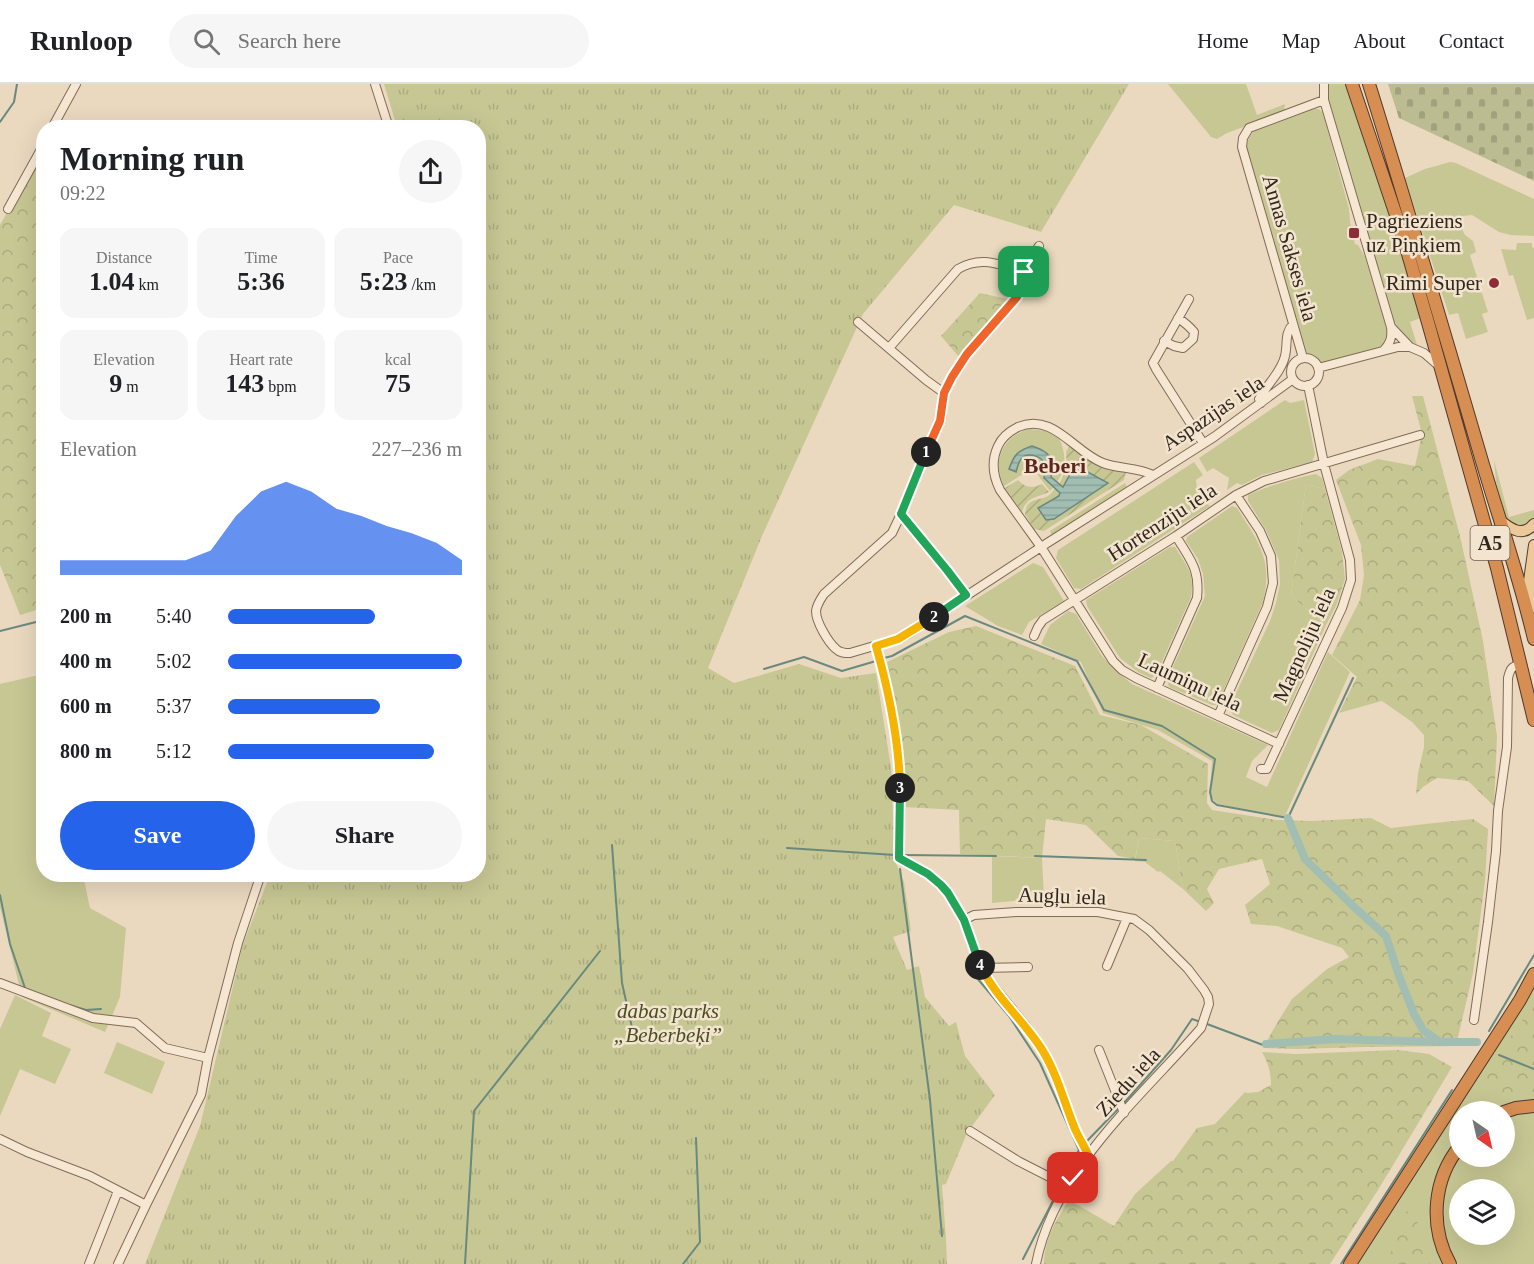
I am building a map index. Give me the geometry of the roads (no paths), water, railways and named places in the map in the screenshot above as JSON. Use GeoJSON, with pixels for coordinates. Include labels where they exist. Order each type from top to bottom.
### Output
{"type":"FeatureCollection","features":[{"type":"Feature","properties":{"kind":"highway","name":"A5"},"geometry":{"type":"LineString","coordinates":[[1352,84],[1401,230],[1497,568],[1534,720]]}},
{"type":"Feature","properties":{"kind":"highway","name":"A5"},"geometry":{"type":"LineString","coordinates":[[1369,84],[1425,265],[1534,639]]}},
{"type":"Feature","properties":{"kind":"highway"},"geometry":{"type":"LineString","coordinates":[[1350,1264],[1520,1000],[1534,974]]}},
{"type":"Feature","properties":{"kind":"highway"},"geometry":{"type":"LineString","coordinates":[[1515,1108],[1534,1106]]}},
{"type":"Feature","properties":{"kind":"highway"},"geometry":{"type":"LineString","coordinates":[[1449,1163],[1438,1189],[1436,1207],[1438,1232],[1450,1264]]}},
{"type":"Feature","properties":{"kind":"main road"},"geometry":{"type":"LineString","coordinates":[[1501,521],[1511,529],[1520,531],[1530,529],[1534,524]]}},
{"type":"Feature","properties":{"kind":"main road"},"geometry":{"type":"LineString","coordinates":[[1531,624],[1529,581],[1534,545]]}},
{"type":"Feature","properties":{"kind":"street"},"geometry":{"type":"LineString","coordinates":[[56,120],[76,84]]}},
{"type":"Feature","properties":{"kind":"street"},"geometry":{"type":"LineString","coordinates":[[375,84],[386,120]]}},
{"type":"Feature","properties":{"kind":"street"},"geometry":{"type":"LineString","coordinates":[[1324,84],[1324,100],[1391,327],[1392,337],[1384,350]]}},
{"type":"Feature","properties":{"kind":"street","name":"Annas Sakses iela"},"geometry":{"type":"LineString","coordinates":[[1303,358],[1242,147],[1243,138],[1249,128],[1324,100]]}},
{"type":"Feature","properties":{"kind":"street"},"geometry":{"type":"LineString","coordinates":[[8,209],[36,158]]}},
{"type":"Feature","properties":{"kind":"street"},"geometry":{"type":"LineString","coordinates":[[1039,246],[1024,272],[1017,297],[967,354],[952,377],[944,393],[940,421],[892,533],[824,594],[818,603],[816,612],[819,624],[837,651],[843,653],[898,639],[1041,547]]}},
{"type":"Feature","properties":{"kind":"street"},"geometry":{"type":"LineString","coordinates":[[889,348],[958,269],[975,262],[987,261],[1024,272]]}},
{"type":"Feature","properties":{"kind":"street"},"geometry":{"type":"LineString","coordinates":[[1189,299],[1154,363],[1203,443]]}},
{"type":"Feature","properties":{"kind":"street"},"geometry":{"type":"LineString","coordinates":[[1164,341],[1183,348],[1193,339],[1194,332],[1189,325],[1178,318]]}},
{"type":"Feature","properties":{"kind":"street"},"geometry":{"type":"LineString","coordinates":[[858,322],[944,393]]}},
{"type":"Feature","properties":{"kind":"street"},"geometry":{"type":"LineString","coordinates":[[1261,404],[1259,399],[1282,365],[1288,330],[1293,324]]}},
{"type":"Feature","properties":{"kind":"street"},"geometry":{"type":"LineString","coordinates":[[1391,327],[1410,346],[1424,353],[1440,367]]}},
{"type":"Feature","properties":{"kind":"street"},"geometry":{"type":"LineString","coordinates":[[1318,368],[1384,350],[1410,346]]}},
{"type":"Feature","properties":{"kind":"street"},"geometry":{"type":"LineString","coordinates":[[1303,358],[1313,360],[1318,368],[1317,379],[1313,383],[1308,385],[1293,380],[1291,369],[1298,360],[1303,358]]}},
{"type":"Feature","properties":{"kind":"street","name":"Aspazijas iela"},"geometry":{"type":"LineString","coordinates":[[1153,475],[1141,470],[1101,462],[1084,453],[1051,427],[1040,424],[1027,424],[1004,437],[996,451],[993,471],[1000,490],[1041,547],[1203,443],[1293,380]]}},
{"type":"Feature","properties":{"kind":"street","name":"Magnoliju iela"},"geometry":{"type":"LineString","coordinates":[[1261,769],[1268,769],[1342,608],[1351,580],[1350,560],[1324,464],[1308,385]]}},
{"type":"Feature","properties":{"kind":"street","name":"Hortenziju iela"},"geometry":{"type":"LineString","coordinates":[[1034,636],[1043,620],[1236,495],[1264,481],[1420,435]]}},
{"type":"Feature","properties":{"kind":"street"},"geometry":{"type":"LineString","coordinates":[[1218,716],[1267,607],[1273,583],[1271,556],[1260,531],[1236,495]]}},
{"type":"Feature","properties":{"kind":"street"},"geometry":{"type":"LineString","coordinates":[[901,514],[966,595]]}},
{"type":"Feature","properties":{"kind":"street"},"geometry":{"type":"LineString","coordinates":[[1157,688],[1197,598],[1196,570],[1176,536]]}},
{"type":"Feature","properties":{"kind":"street","name":"Laumiņu iela"},"geometry":{"type":"LineString","coordinates":[[1041,547],[1113,661],[1122,670],[1279,744]]}},
{"type":"Feature","properties":{"kind":"street"},"geometry":{"type":"LineString","coordinates":[[876,646],[886,680],[899,767],[899,858],[928,874],[948,893],[964,920],[981,968],[1041,1048],[1055,1076],[1076,1132],[1088,1154]]}},
{"type":"Feature","properties":{"kind":"street"},"geometry":{"type":"LineString","coordinates":[[1474,1020],[1488,922],[1498,811],[1507,747],[1508,678],[1511,669],[1520,665]]}},
{"type":"Feature","properties":{"kind":"street"},"geometry":{"type":"LineString","coordinates":[[118,1264],[201,1095],[208,1058],[238,944],[258,882]]}},
{"type":"Feature","properties":{"kind":"street","name":"Augļu iela"},"geometry":{"type":"LineString","coordinates":[[964,920],[974,915],[1016,912],[1098,912],[1134,919],[1149,930],[1188,969],[1204,990],[1209,1004],[1204,1022]]}},
{"type":"Feature","properties":{"kind":"street"},"geometry":{"type":"LineString","coordinates":[[1107,966],[1127,918]]}},
{"type":"Feature","properties":{"kind":"street"},"geometry":{"type":"LineString","coordinates":[[981,968],[1028,968]]}},
{"type":"Feature","properties":{"kind":"street"},"geometry":{"type":"LineString","coordinates":[[0,983],[93,1018],[136,1023],[165,1048],[208,1058]]}},
{"type":"Feature","properties":{"kind":"street","name":"Ziedu iela"},"geometry":{"type":"LineString","coordinates":[[1036,1264],[1040,1243],[1052,1214],[1088,1154],[1204,1022]]}},
{"type":"Feature","properties":{"kind":"street"},"geometry":{"type":"LineString","coordinates":[[1099,1050],[1124,1113]]}},
{"type":"Feature","properties":{"kind":"street"},"geometry":{"type":"LineString","coordinates":[[970,1131],[1018,1161],[1067,1186]]}},
{"type":"Feature","properties":{"kind":"street"},"geometry":{"type":"LineString","coordinates":[[0,1140],[90,1176],[146,1205]]}},
{"type":"Feature","properties":{"kind":"street"},"geometry":{"type":"LineString","coordinates":[[91,1264],[118,1191]]}},
{"type":"Feature","properties":{"kind":"waterway"},"geometry":{"type":"LineString","coordinates":[[0,122],[14,102],[17,84]]}},
{"type":"Feature","properties":{"kind":"waterway"},"geometry":{"type":"LineString","coordinates":[[884,658],[892,656],[965,616],[1077,661],[1104,710],[1162,726],[1215,759],[1210,792],[1212,801],[1217,805],[1288,818],[1353,678]]}},
{"type":"Feature","properties":{"kind":"waterway"},"geometry":{"type":"LineString","coordinates":[[0,631],[36,622]]}},
{"type":"Feature","properties":{"kind":"waterway"},"geometry":{"type":"LineString","coordinates":[[764,669],[804,657],[842,671],[876,661]]}},
{"type":"Feature","properties":{"kind":"waterway"},"geometry":{"type":"LineString","coordinates":[[1288,818],[1305,859],[1386,936],[1414,1014],[1423,1030],[1440,1042]]}},
{"type":"Feature","properties":{"kind":"waterway"},"geometry":{"type":"LineString","coordinates":[[612,845],[622,983],[635,1041]]}},
{"type":"Feature","properties":{"kind":"waterway"},"geometry":{"type":"LineString","coordinates":[[787,848],[895,855]]}},
{"type":"Feature","properties":{"kind":"waterway"},"geometry":{"type":"LineString","coordinates":[[903,855],[996,856]]}},
{"type":"Feature","properties":{"kind":"waterway"},"geometry":{"type":"LineString","coordinates":[[1035,856],[1146,860]]}},
{"type":"Feature","properties":{"kind":"waterway"},"geometry":{"type":"LineString","coordinates":[[900,869],[930,1100],[942,1236]]}},
{"type":"Feature","properties":{"kind":"waterway"},"geometry":{"type":"LineString","coordinates":[[0,895],[10,944],[26,991]]}},
{"type":"Feature","properties":{"kind":"waterway"},"geometry":{"type":"LineString","coordinates":[[465,1264],[474,1111],[600,951]]}},
{"type":"Feature","properties":{"kind":"waterway"},"geometry":{"type":"LineString","coordinates":[[1489,1031],[1534,955]]}},
{"type":"Feature","properties":{"kind":"waterway"},"geometry":{"type":"LineString","coordinates":[[972,965],[977,978],[1009,1016],[1040,1063],[1079,1150],[1064,1178]]}},
{"type":"Feature","properties":{"kind":"waterway"},"geometry":{"type":"LineString","coordinates":[[69,1005],[86,1010],[101,1009]]}},
{"type":"Feature","properties":{"kind":"waterway"},"geometry":{"type":"LineString","coordinates":[[1124,1103],[1171,1050],[1192,1019],[1201,1022]]}},
{"type":"Feature","properties":{"kind":"waterway"},"geometry":{"type":"LineString","coordinates":[[1207,1024],[1263,1045],[1266,1044]]}},
{"type":"Feature","properties":{"kind":"waterway"},"geometry":{"type":"LineString","coordinates":[[1266,1044],[1335,1039],[1477,1042]]}},
{"type":"Feature","properties":{"kind":"waterway"},"geometry":{"type":"LineString","coordinates":[[1499,1055],[1534,1069]]}},
{"type":"Feature","properties":{"kind":"waterway"},"geometry":{"type":"LineString","coordinates":[[1341,1264],[1452,1090]]}},
{"type":"Feature","properties":{"kind":"waterway"},"geometry":{"type":"LineString","coordinates":[[1087,1141],[1117,1110]]}},
{"type":"Feature","properties":{"kind":"waterway"},"geometry":{"type":"LineString","coordinates":[[683,1264],[700,1242],[696,1138]]}},
{"type":"Feature","properties":{"kind":"waterway"},"geometry":{"type":"LineString","coordinates":[[1023,1259],[1059,1189]]}},
{"type":"Feature","properties":{"kind":"place","name":"Pagrieziens uz Piņķiem"},"geometry":{"type":"Point","coordinates":[1354,233]}},
{"type":"Feature","properties":{"kind":"place","name":"Rimi Super"},"geometry":{"type":"Point","coordinates":[1494,283]}},
{"type":"Feature","properties":{"kind":"district","name":"Beberi"},"geometry":{"type":"Point","coordinates":[1055,465]}},
{"type":"Feature","properties":{"kind":"park label","name":"dabas parks „Beberbeķi”"},"geometry":{"type":"Point","coordinates":[668,1023]}}]}
